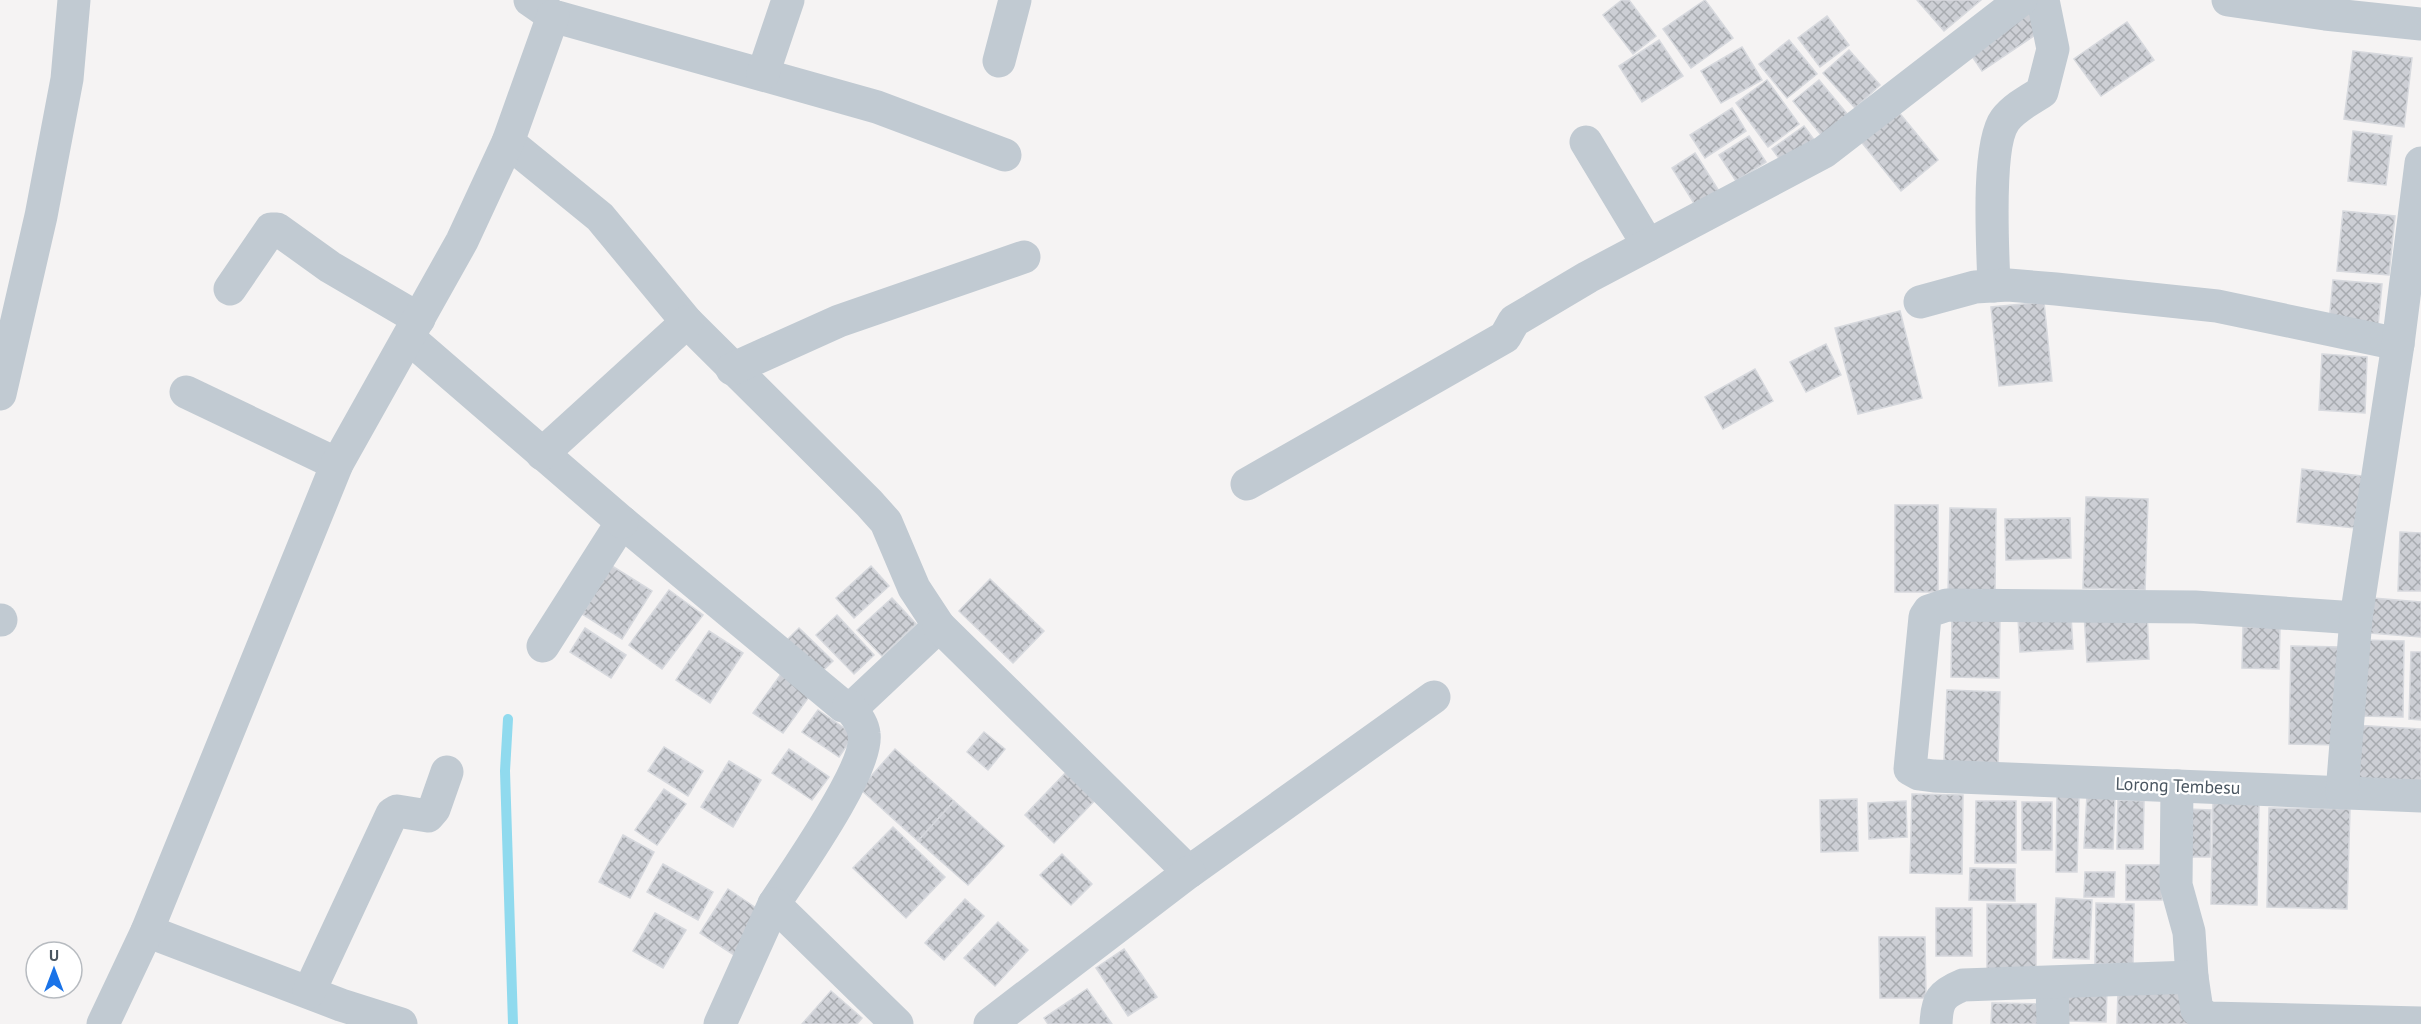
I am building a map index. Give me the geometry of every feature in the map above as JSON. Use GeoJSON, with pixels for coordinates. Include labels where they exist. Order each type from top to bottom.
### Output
{"type":"FeatureCollection","features":[{"type":"Feature","properties":{"kind":"street"},"geometry":{"type":"LineString","coordinates":[[0,394],[41,216],[65,90],[74,0]]}},
{"type":"Feature","properties":{"kind":"street"},"geometry":{"type":"LineString","coordinates":[[763,74],[788,0]]}},
{"type":"Feature","properties":{"kind":"street"},"geometry":{"type":"LineString","coordinates":[[999,61],[1015,0]]}},
{"type":"Feature","properties":{"kind":"street"},"geometry":{"type":"LineString","coordinates":[[1246,484],[1505,337],[1514,321],[1588,277],[1824,152],[2021,0]]}},
{"type":"Feature","properties":{"kind":"street"},"geometry":{"type":"LineString","coordinates":[[1994,286],[1991,202],[1997,143],[2005,120],[2013,111],[2042,92],[2054,49],[2043,0]]}},
{"type":"Feature","properties":{"kind":"street"},"geometry":{"type":"LineString","coordinates":[[2228,0],[2325,14],[2421,24]]}},
{"type":"Feature","properties":{"kind":"street"},"geometry":{"type":"LineString","coordinates":[[103,1024],[147,931],[336,464],[462,240],[508,142],[541,8],[877,107],[1005,155]]}},
{"type":"Feature","properties":{"kind":"street"},"geometry":{"type":"LineString","coordinates":[[508,142],[600,217],[687,322],[869,503],[886,522],[914,588],[939,626],[1189,872]]}},
{"type":"Feature","properties":{"kind":"street"},"geometry":{"type":"LineString","coordinates":[[1587,142],[1648,245]]}},
{"type":"Feature","properties":{"kind":"street"},"geometry":{"type":"LineString","coordinates":[[2342,793],[2356,618],[2398,344],[2421,162]]}},
{"type":"Feature","properties":{"kind":"street"},"geometry":{"type":"LineString","coordinates":[[230,289],[272,229],[277,229],[414,328],[542,454],[838,704],[854,706],[939,626]]}},
{"type":"Feature","properties":{"kind":"street"},"geometry":{"type":"LineString","coordinates":[[732,369],[839,321],[1024,257]]}},
{"type":"Feature","properties":{"kind":"street"},"geometry":{"type":"LineString","coordinates":[[1920,302],[1975,287],[2008,285],[2056,289],[2217,306],[2398,344]]}},
{"type":"Feature","properties":{"kind":"street"},"geometry":{"type":"LineString","coordinates":[[542,454],[687,322]]}},
{"type":"Feature","properties":{"kind":"street"},"geometry":{"type":"LineString","coordinates":[[186,392],[336,464]]}},
{"type":"Feature","properties":{"kind":"street"},"geometry":{"type":"LineString","coordinates":[[543,646],[622,522]]}},
{"type":"Feature","properties":{"kind":"street","name":"Lorong Tembesu"},"geometry":{"type":"LineString","coordinates":[[2356,618],[2195,606],[1947,605],[1934,609],[1925,617],[1910,769],[1915,773],[1934,776],[2421,796]]}},
{"type":"Feature","properties":{"kind":"street"},"geometry":{"type":"LineString","coordinates":[[990,1024],[1189,872],[1434,697]]}},
{"type":"Feature","properties":{"kind":"street"},"geometry":{"type":"LineString","coordinates":[[720,1024],[774,904],[843,797],[862,751],[864,734],[862,726],[849,706]]}},
{"type":"Feature","properties":{"kind":"street"},"geometry":{"type":"LineString","coordinates":[[309,992],[392,814],[397,811],[428,816],[434,809],[447,772]]}},
{"type":"Feature","properties":{"kind":"street"},"geometry":{"type":"LineString","coordinates":[[2178,786],[2176,885],[2189,932],[2197,1010],[2208,1018],[2421,1023]]}},
{"type":"Feature","properties":{"kind":"street"},"geometry":{"type":"LineString","coordinates":[[774,904],[897,1024]]}},
{"type":"Feature","properties":{"kind":"street"},"geometry":{"type":"LineString","coordinates":[[147,931],[401,1024]]}},
{"type":"Feature","properties":{"kind":"street"},"geometry":{"type":"LineString","coordinates":[[1936,1024],[1936,1006],[1948,991],[1963,985],[2192,977]]}},
{"type":"Feature","properties":{"kind":"street"},"geometry":{"type":"LineString","coordinates":[[2052,983],[2053,1024]]}},
{"type":"Feature","properties":{"kind":"building"},"geometry":{"type":"Polygon","coordinates":[[[1622,0],[1629,0],[1656,36],[1633,54],[1603,15],[1622,0]]]}},
{"type":"Feature","properties":{"kind":"building"},"geometry":{"type":"Polygon","coordinates":[[[1705,0],[1733,38],[1691,68],[1663,29],[1705,0]]]}},
{"type":"Feature","properties":{"kind":"building"},"geometry":{"type":"Polygon","coordinates":[[[1917,0],[1981,0],[1944,31],[1917,0]]]}},
{"type":"Feature","properties":{"kind":"building"},"geometry":{"type":"Polygon","coordinates":[[[2027,3],[2044,29],[1982,71],[1965,46],[2027,3]]]}},
{"type":"Feature","properties":{"kind":"building"},"geometry":{"type":"Polygon","coordinates":[[[1827,16],[1849,45],[1820,67],[1798,38],[1827,16]]]}},
{"type":"Feature","properties":{"kind":"building"},"geometry":{"type":"Polygon","coordinates":[[[2127,22],[2154,60],[2101,96],[2074,59],[2127,22]]]}},
{"type":"Feature","properties":{"kind":"building"},"geometry":{"type":"Polygon","coordinates":[[[1659,40],[1683,76],[1642,102],[1619,66],[1659,40]]]}},
{"type":"Feature","properties":{"kind":"building"},"geometry":{"type":"Polygon","coordinates":[[[1789,40],[1817,74],[1787,98],[1759,64],[1789,40]]]}},
{"type":"Feature","properties":{"kind":"building"},"geometry":{"type":"Polygon","coordinates":[[[1742,47],[1762,80],[1721,103],[1701,71],[1742,47]]]}},
{"type":"Feature","properties":{"kind":"building"},"geometry":{"type":"Polygon","coordinates":[[[1849,50],[1880,85],[1855,108],[1823,73],[1849,50]]]}},
{"type":"Feature","properties":{"kind":"building"},"geometry":{"type":"Polygon","coordinates":[[[2353,51],[2412,58],[2404,127],[2344,119],[2353,51]]]}},
{"type":"Feature","properties":{"kind":"building"},"geometry":{"type":"Polygon","coordinates":[[[1767,80],[1799,124],[1768,147],[1736,103],[1767,80]]]}},
{"type":"Feature","properties":{"kind":"building"},"geometry":{"type":"Polygon","coordinates":[[[1819,80],[1848,115],[1822,136],[1793,101],[1819,80]]]}},
{"type":"Feature","properties":{"kind":"building"},"geometry":{"type":"Polygon","coordinates":[[[1892,104],[1938,160],[1901,191],[1855,134],[1892,104]]]}},
{"type":"Feature","properties":{"kind":"building"},"geometry":{"type":"Polygon","coordinates":[[[1732,108],[1746,131],[1705,158],[1690,135],[1732,108]]]}},
{"type":"Feature","properties":{"kind":"building"},"geometry":{"type":"Polygon","coordinates":[[[1804,126],[1818,145],[1786,168],[1772,149],[1804,126]]]}},
{"type":"Feature","properties":{"kind":"building"},"geometry":{"type":"Polygon","coordinates":[[[2353,131],[2392,136],[2386,185],[2348,181],[2353,131]]]}},
{"type":"Feature","properties":{"kind":"building"},"geometry":{"type":"Polygon","coordinates":[[[1749,136],[1766,162],[1736,181],[1719,155],[1749,136]]]}},
{"type":"Feature","properties":{"kind":"building"},"geometry":{"type":"Polygon","coordinates":[[[1695,153],[1724,199],[1700,213],[1672,168],[1695,153]]]}},
{"type":"Feature","properties":{"kind":"building"},"geometry":{"type":"Polygon","coordinates":[[[2343,211],[2395,216],[2389,275],[2337,271],[2343,211]]]}},
{"type":"Feature","properties":{"kind":"building"},"geometry":{"type":"Polygon","coordinates":[[[2333,280],[2382,284],[2378,326],[2329,322],[2333,280]]]}},
{"type":"Feature","properties":{"kind":"building"},"geometry":{"type":"Polygon","coordinates":[[[2044,302],[2052,381],[1999,386],[1991,307],[2044,302]]]}},
{"type":"Feature","properties":{"kind":"building"},"geometry":{"type":"Polygon","coordinates":[[[1900,311],[1922,398],[1858,414],[1835,328],[1900,311]]]}},
{"type":"Feature","properties":{"kind":"building"},"geometry":{"type":"Polygon","coordinates":[[[1826,344],[1841,375],[1806,392],[1790,362],[1826,344]]]}},
{"type":"Feature","properties":{"kind":"building"},"geometry":{"type":"Polygon","coordinates":[[[2322,354],[2367,357],[2365,413],[2319,410],[2322,354]]]}},
{"type":"Feature","properties":{"kind":"building"},"geometry":{"type":"Polygon","coordinates":[[[1755,369],[1773,401],[1723,429],[1705,397],[1755,369]]]}},
{"type":"Feature","properties":{"kind":"building"},"geometry":{"type":"Polygon","coordinates":[[[2302,469],[2370,477],[2365,529],[2297,522],[2302,469]]]}},
{"type":"Feature","properties":{"kind":"building"},"geometry":{"type":"Polygon","coordinates":[[[2086,497],[2148,499],[2145,590],[2083,588],[2086,497]]]}},
{"type":"Feature","properties":{"kind":"building"},"geometry":{"type":"Polygon","coordinates":[[[1895,505],[1938,505],[1938,592],[1895,592],[1895,505]]]}},
{"type":"Feature","properties":{"kind":"building"},"geometry":{"type":"Polygon","coordinates":[[[1950,508],[1996,509],[1995,593],[1948,592],[1950,508]]]}},
{"type":"Feature","properties":{"kind":"building"},"geometry":{"type":"Polygon","coordinates":[[[2070,518],[2071,558],[2006,560],[2005,519],[2070,518]]]}},
{"type":"Feature","properties":{"kind":"building"},"geometry":{"type":"Polygon","coordinates":[[[2400,532],[2421,533],[2421,591],[2398,591],[2400,532]]]}},
{"type":"Feature","properties":{"kind":"building"},"geometry":{"type":"Polygon","coordinates":[[[612,566],[652,591],[622,639],[582,614],[612,566]]]}},
{"type":"Feature","properties":{"kind":"building"},"geometry":{"type":"Polygon","coordinates":[[[871,566],[889,586],[854,618],[836,598],[871,566]]]}},
{"type":"Feature","properties":{"kind":"building"},"geometry":{"type":"Polygon","coordinates":[[[990,579],[1044,631],[1013,663],[959,611],[990,579]]]}},
{"type":"Feature","properties":{"kind":"building"},"geometry":{"type":"Polygon","coordinates":[[[669,590],[703,615],[662,669],[629,645],[669,590]]]}},
{"type":"Feature","properties":{"kind":"building"},"geometry":{"type":"Polygon","coordinates":[[[892,598],[916,624],[882,656],[857,630],[892,598]]]}},
{"type":"Feature","properties":{"kind":"building"},"geometry":{"type":"Polygon","coordinates":[[[2373,598],[2421,602],[2421,637],[2370,633],[2373,598]]]}},
{"type":"Feature","properties":{"kind":"building"},"geometry":{"type":"Polygon","coordinates":[[[2147,609],[2149,659],[2087,662],[2084,612],[2147,609]]]}},
{"type":"Feature","properties":{"kind":"building"},"geometry":{"type":"Polygon","coordinates":[[[837,615],[874,655],[854,674],[816,635],[837,615]]]}},
{"type":"Feature","properties":{"kind":"building"},"geometry":{"type":"Polygon","coordinates":[[[1952,615],[2000,617],[1999,678],[1951,677],[1952,615]]]}},
{"type":"Feature","properties":{"kind":"building"},"geometry":{"type":"Polygon","coordinates":[[[2071,615],[2073,649],[2020,652],[2018,618],[2071,615]]]}},
{"type":"Feature","properties":{"kind":"building"},"geometry":{"type":"Polygon","coordinates":[[[2243,627],[2280,627],[2279,669],[2242,668],[2243,627]]]}},
{"type":"Feature","properties":{"kind":"building"},"geometry":{"type":"Polygon","coordinates":[[[585,628],[626,655],[611,678],[570,652],[585,628]]]}},
{"type":"Feature","properties":{"kind":"building"},"geometry":{"type":"Polygon","coordinates":[[[799,628],[833,661],[812,681],[778,649],[799,628]]]}},
{"type":"Feature","properties":{"kind":"building"},"geometry":{"type":"Polygon","coordinates":[[[709,631],[743,653],[710,703],[676,680],[709,631]]]}},
{"type":"Feature","properties":{"kind":"building"},"geometry":{"type":"Polygon","coordinates":[[[2361,640],[2404,641],[2403,717],[2361,716],[2361,640]]]}},
{"type":"Feature","properties":{"kind":"building"},"geometry":{"type":"Polygon","coordinates":[[[2291,646],[2342,647],[2340,745],[2289,744],[2291,646]]]}},
{"type":"Feature","properties":{"kind":"building"},"geometry":{"type":"Polygon","coordinates":[[[2411,652],[2421,652],[2421,720],[2409,719],[2411,652]]]}},
{"type":"Feature","properties":{"kind":"building"},"geometry":{"type":"Polygon","coordinates":[[[781,674],[811,694],[783,733],[753,713],[781,674]]]}},
{"type":"Feature","properties":{"kind":"building"},"geometry":{"type":"Polygon","coordinates":[[[1947,690],[2000,692],[1998,763],[1944,761],[1947,690]]]}},
{"type":"Feature","properties":{"kind":"building"},"geometry":{"type":"Polygon","coordinates":[[[818,710],[854,735],[839,757],[802,732],[818,710]]]}},
{"type":"Feature","properties":{"kind":"building"},"geometry":{"type":"Polygon","coordinates":[[[2353,725],[2421,729],[2421,791],[2350,787],[2353,725]]]}},
{"type":"Feature","properties":{"kind":"building"},"geometry":{"type":"Polygon","coordinates":[[[984,732],[1005,749],[988,770],[967,752],[984,732]]]}},
{"type":"Feature","properties":{"kind":"building"},"geometry":{"type":"Polygon","coordinates":[[[664,747],[703,771],[688,796],[648,771],[664,747]]]}},
{"type":"Feature","properties":{"kind":"building"},"geometry":{"type":"Polygon","coordinates":[[[789,749],[829,777],[812,800],[772,773],[789,749]]]}},
{"type":"Feature","properties":{"kind":"building"},"geometry":{"type":"Polygon","coordinates":[[[895,749],[954,801],[918,841],[860,789],[895,749]]]}},
{"type":"Feature","properties":{"kind":"building"},"geometry":{"type":"Polygon","coordinates":[[[729,761],[761,780],[733,827],[701,807],[729,761]]]}},
{"type":"Feature","properties":{"kind":"building"},"geometry":{"type":"Polygon","coordinates":[[[1071,767],[1100,795],[1054,843],[1025,815],[1071,767]]]}},
{"type":"Feature","properties":{"kind":"building"},"geometry":{"type":"Polygon","coordinates":[[[664,789],[686,804],[657,845],[635,830],[664,789]]]}},
{"type":"Feature","properties":{"kind":"building"},"geometry":{"type":"Polygon","coordinates":[[[1912,794],[1963,795],[1962,874],[1910,873],[1912,794]]]}},
{"type":"Feature","properties":{"kind":"building"},"geometry":{"type":"Polygon","coordinates":[[[2057,795],[2079,795],[2077,872],[2056,872],[2057,795]]]}},
{"type":"Feature","properties":{"kind":"building"},"geometry":{"type":"Polygon","coordinates":[[[2087,795],[2115,796],[2113,849],[2084,848],[2087,795]]]}},
{"type":"Feature","properties":{"kind":"building"},"geometry":{"type":"Polygon","coordinates":[[[1857,799],[1858,851],[1821,852],[1820,800],[1857,799]]]}},
{"type":"Feature","properties":{"kind":"building"},"geometry":{"type":"Polygon","coordinates":[[[2118,800],[2144,801],[2143,849],[2117,849],[2118,800]]]}},
{"type":"Feature","properties":{"kind":"building"},"geometry":{"type":"Polygon","coordinates":[[[954,801],[1004,846],[968,885],[918,841],[954,801]]]}},
{"type":"Feature","properties":{"kind":"building"},"geometry":{"type":"Polygon","coordinates":[[[1906,801],[1907,837],[1869,839],[1868,803],[1906,801]]]}},
{"type":"Feature","properties":{"kind":"building"},"geometry":{"type":"Polygon","coordinates":[[[1976,801],[2016,801],[2016,863],[1975,863],[1976,801]]]}},
{"type":"Feature","properties":{"kind":"building"},"geometry":{"type":"Polygon","coordinates":[[[2022,802],[2052,802],[2052,850],[2022,850],[2022,802]]]}},
{"type":"Feature","properties":{"kind":"building"},"geometry":{"type":"Polygon","coordinates":[[[2213,803],[2259,804],[2257,905],[2211,904],[2213,803]]]}},
{"type":"Feature","properties":{"kind":"building"},"geometry":{"type":"Polygon","coordinates":[[[2269,808],[2350,809],[2347,909],[2267,907],[2269,808]]]}},
{"type":"Feature","properties":{"kind":"building"},"geometry":{"type":"Polygon","coordinates":[[[2187,809],[2211,810],[2210,857],[2185,857],[2187,809]]]}},
{"type":"Feature","properties":{"kind":"building"},"geometry":{"type":"Polygon","coordinates":[[[893,827],[945,877],[906,918],[853,868],[893,827]]]}},
{"type":"Feature","properties":{"kind":"building"},"geometry":{"type":"Polygon","coordinates":[[[623,835],[654,852],[630,898],[599,882],[623,835]]]}},
{"type":"Feature","properties":{"kind":"building"},"geometry":{"type":"Polygon","coordinates":[[[1062,854],[1092,884],[1071,905],[1040,875],[1062,854]]]}},
{"type":"Feature","properties":{"kind":"building"},"geometry":{"type":"Polygon","coordinates":[[[663,864],[713,892],[698,920],[647,892],[663,864]]]}},
{"type":"Feature","properties":{"kind":"building"},"geometry":{"type":"Polygon","coordinates":[[[2126,865],[2163,865],[2162,900],[2126,900],[2126,865]]]}},
{"type":"Feature","properties":{"kind":"building"},"geometry":{"type":"Polygon","coordinates":[[[1970,868],[2015,869],[2015,901],[1969,900],[1970,868]]]}},
{"type":"Feature","properties":{"kind":"building"},"geometry":{"type":"Polygon","coordinates":[[[2085,872],[2115,872],[2114,897],[2084,897],[2085,872]]]}},
{"type":"Feature","properties":{"kind":"building"},"geometry":{"type":"Polygon","coordinates":[[[728,889],[765,914],[737,957],[700,933],[728,889]]]}},
{"type":"Feature","properties":{"kind":"building"},"geometry":{"type":"Polygon","coordinates":[[[2056,898],[2092,900],[2089,959],[2053,958],[2056,898]]]}},
{"type":"Feature","properties":{"kind":"building"},"geometry":{"type":"Polygon","coordinates":[[[965,899],[984,916],[944,960],[925,943],[965,899]]]}},
{"type":"Feature","properties":{"kind":"building"},"geometry":{"type":"Polygon","coordinates":[[[2096,903],[2134,904],[2133,964],[2095,964],[2096,903]]]}},
{"type":"Feature","properties":{"kind":"building"},"geometry":{"type":"Polygon","coordinates":[[[1987,904],[2036,904],[2036,971],[1987,971],[1987,904]]]}},
{"type":"Feature","properties":{"kind":"building"},"geometry":{"type":"Polygon","coordinates":[[[1936,908],[1972,908],[1972,956],[1936,956],[1936,908]]]}},
{"type":"Feature","properties":{"kind":"building"},"geometry":{"type":"Polygon","coordinates":[[[655,913],[686,930],[663,968],[633,951],[655,913]]]}},
{"type":"Feature","properties":{"kind":"building"},"geometry":{"type":"Polygon","coordinates":[[[998,922],[1028,950],[995,986],[964,958],[998,922]]]}},
{"type":"Feature","properties":{"kind":"building"},"geometry":{"type":"Polygon","coordinates":[[[1879,937],[1925,937],[1926,998],[1880,998],[1879,937]]]}},
{"type":"Feature","properties":{"kind":"building"},"geometry":{"type":"Polygon","coordinates":[[[1124,949],[1157,997],[1128,1016],[1096,968],[1124,949]]]}},
{"type":"Feature","properties":{"kind":"building"},"geometry":{"type":"Polygon","coordinates":[[[2068,988],[2107,989],[2106,1022],[2068,1021],[2068,988]]]}},
{"type":"Feature","properties":{"kind":"building"},"geometry":{"type":"Polygon","coordinates":[[[1087,989],[1112,1024],[1048,1024],[1044,1018],[1087,989]]]}},
{"type":"Feature","properties":{"kind":"building"},"geometry":{"type":"Polygon","coordinates":[[[2118,989],[2192,990],[2191,1024],[2117,1024],[2118,989]]]}},
{"type":"Feature","properties":{"kind":"building"},"geometry":{"type":"Polygon","coordinates":[[[831,991],[862,1018],[857,1024],[802,1024],[831,991]]]}},
{"type":"Feature","properties":{"kind":"building"},"geometry":{"type":"Polygon","coordinates":[[[1992,1003],[2043,1004],[2043,1024],[1991,1024],[1992,1003]]]}},
{"type":"Feature","properties":{"kind":"waterway"},"geometry":{"type":"LineString","coordinates":[[508,719],[505,771],[513,1024]]}}]}
